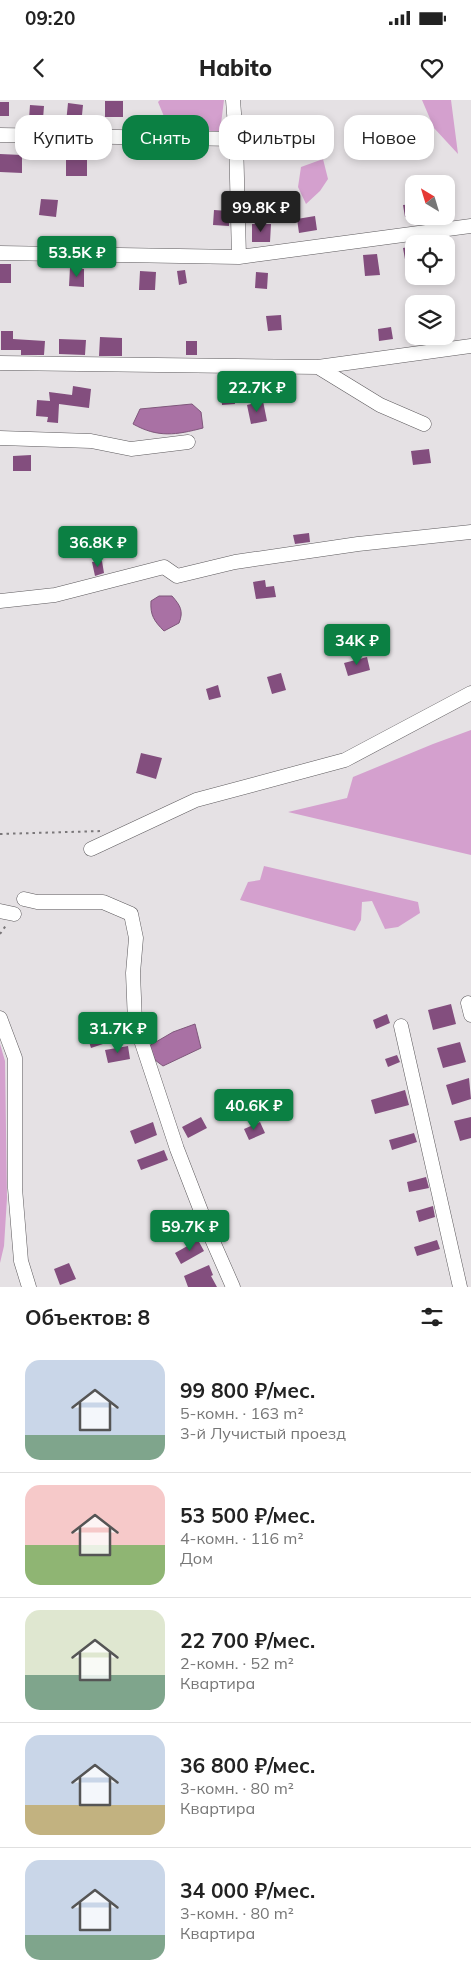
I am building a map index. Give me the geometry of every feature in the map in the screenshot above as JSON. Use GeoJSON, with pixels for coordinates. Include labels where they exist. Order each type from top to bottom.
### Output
{"type":"FeatureCollection","features":[{"type":"Feature","properties":{"kind":"street"},"geometry":{"type":"LineString","coordinates":[[233,100],[234,115]]}},
{"type":"Feature","properties":{"kind":"street"},"geometry":{"type":"LineString","coordinates":[[0,135],[219,140]]}},
{"type":"Feature","properties":{"kind":"street"},"geometry":{"type":"LineString","coordinates":[[237,160],[239,257]]}},
{"type":"Feature","properties":{"kind":"street"},"geometry":{"type":"LineString","coordinates":[[0,253],[239,257],[471,226]]}},
{"type":"Feature","properties":{"kind":"street"},"geometry":{"type":"LineString","coordinates":[[0,363],[318,367],[471,346]]}},
{"type":"Feature","properties":{"kind":"street"},"geometry":{"type":"LineString","coordinates":[[318,367],[380,405],[424,424]]}},
{"type":"Feature","properties":{"kind":"street"},"geometry":{"type":"LineString","coordinates":[[0,438],[91,441],[131,449],[188,442]]}},
{"type":"Feature","properties":{"kind":"street"},"geometry":{"type":"LineString","coordinates":[[0,602],[55,595],[164,567],[177,576],[235,562],[358,544],[471,532]]}},
{"type":"Feature","properties":{"kind":"street"},"geometry":{"type":"LineString","coordinates":[[91,849],[196,800],[345,760],[471,693]]}},
{"type":"Feature","properties":{"kind":"street"},"geometry":{"type":"LineString","coordinates":[[24,899],[37,902],[103,902],[131,914],[136,938],[133,973],[135,1022],[177,1149],[211,1237],[233,1287]]}},
{"type":"Feature","properties":{"kind":"street"},"geometry":{"type":"LineString","coordinates":[[0,1018],[15,1058],[14,1188],[22,1262],[29,1287]]}},
{"type":"Feature","properties":{"kind":"street"},"geometry":{"type":"LineString","coordinates":[[401,1026],[460,1287]]}},
{"type":"Feature","properties":{"kind":"path"},"geometry":{"type":"LineString","coordinates":[[0,834],[110,831],[126,833]]}},
{"type":"Feature","properties":{"kind":"shaded area"},"geometry":{"type":"Polygon","coordinates":[[[160,100],[224,100],[222,115],[219,115],[219,132],[209,131],[209,115],[163,115],[158,102],[160,100]]]}},
{"type":"Feature","properties":{"kind":"shaded area"},"geometry":{"type":"Polygon","coordinates":[[[422,100],[451,100],[458,154],[434,128],[434,115],[428,115],[422,100]]]}},
{"type":"Feature","properties":{"kind":"shaded area"},"geometry":{"type":"Polygon","coordinates":[[[323,160],[328,179],[320,191],[306,204],[298,187],[301,167],[323,160]]]}},
{"type":"Feature","properties":{"kind":"shaded area"},"geometry":{"type":"Polygon","coordinates":[[[192,404],[201,412],[203,428],[167,434],[151,432],[133,424],[140,409],[192,404]]]}},
{"type":"Feature","properties":{"kind":"shaded area"},"geometry":{"type":"Polygon","coordinates":[[[159,596],[172,596],[179,605],[181,612],[179,623],[164,631],[155,621],[151,610],[151,601],[159,596]]]}},
{"type":"Feature","properties":{"kind":"shaded area"},"geometry":{"type":"Polygon","coordinates":[[[471,730],[471,855],[288,812],[347,798],[353,777],[471,730]]]}},
{"type":"Feature","properties":{"kind":"shaded area"},"geometry":{"type":"Polygon","coordinates":[[[264,866],[418,902],[420,913],[398,927],[385,929],[372,901],[362,902],[361,920],[355,931],[240,900],[248,882],[260,880],[264,866]]]}},
{"type":"Feature","properties":{"kind":"shaded area"},"geometry":{"type":"Polygon","coordinates":[[[195,1024],[201,1048],[163,1066],[155,1060],[149,1046],[173,1032],[195,1024]]]}},
{"type":"Feature","properties":{"kind":"shaded area"},"geometry":{"type":"Polygon","coordinates":[[[0,1044],[5,1061],[7,1198],[4,1246],[0,1263],[0,1044]]]}},
{"type":"Feature","properties":{"kind":"building"},"geometry":{"type":"Polygon","coordinates":[[[105,101],[123,101],[122,117],[105,115],[105,101]]]}},
{"type":"Feature","properties":{"kind":"building"},"geometry":{"type":"Polygon","coordinates":[[[0,102],[9,102],[9,116],[0,116],[0,102]]]}},
{"type":"Feature","properties":{"kind":"building"},"geometry":{"type":"Polygon","coordinates":[[[68,103],[83,105],[82,115],[67,115],[68,103]]]}},
{"type":"Feature","properties":{"kind":"building"},"geometry":{"type":"Polygon","coordinates":[[[30,105],[44,106],[43,115],[29,115],[30,105]]]}},
{"type":"Feature","properties":{"kind":"building"},"geometry":{"type":"Polygon","coordinates":[[[0,154],[15,155],[15,160],[22,160],[22,173],[0,172],[0,154]]]}},
{"type":"Feature","properties":{"kind":"building"},"geometry":{"type":"Polygon","coordinates":[[[66,160],[87,160],[87,176],[66,176],[66,160]]]}},
{"type":"Feature","properties":{"kind":"building"},"geometry":{"type":"Polygon","coordinates":[[[41,199],[58,200],[56,217],[39,215],[41,199]]]}},
{"type":"Feature","properties":{"kind":"building"},"geometry":{"type":"Polygon","coordinates":[[[214,210],[229,211],[229,226],[213,225],[214,210]]]}},
{"type":"Feature","properties":{"kind":"building"},"geometry":{"type":"Polygon","coordinates":[[[315,216],[317,230],[299,233],[297,219],[315,216]]]}},
{"type":"Feature","properties":{"kind":"building"},"geometry":{"type":"Polygon","coordinates":[[[252,224],[271,224],[270,242],[252,242],[252,224]]]}},
{"type":"Feature","properties":{"kind":"building"},"geometry":{"type":"Polygon","coordinates":[[[377,254],[380,275],[365,276],[363,255],[377,254]]]}},
{"type":"Feature","properties":{"kind":"building"},"geometry":{"type":"Polygon","coordinates":[[[0,264],[11,264],[11,283],[0,283],[0,264]]]}},
{"type":"Feature","properties":{"kind":"building"},"geometry":{"type":"Polygon","coordinates":[[[70,268],[84,269],[84,287],[69,286],[70,268]]]}},
{"type":"Feature","properties":{"kind":"building"},"geometry":{"type":"Polygon","coordinates":[[[185,270],[187,283],[179,285],[177,271],[185,270]]]}},
{"type":"Feature","properties":{"kind":"building"},"geometry":{"type":"Polygon","coordinates":[[[140,271],[156,272],[155,290],[139,290],[140,271]]]}},
{"type":"Feature","properties":{"kind":"building"},"geometry":{"type":"Polygon","coordinates":[[[256,272],[268,273],[267,289],[255,288],[256,272]]]}},
{"type":"Feature","properties":{"kind":"building"},"geometry":{"type":"Polygon","coordinates":[[[281,315],[282,330],[268,331],[266,316],[281,315]]]}},
{"type":"Feature","properties":{"kind":"building"},"geometry":{"type":"Polygon","coordinates":[[[391,327],[393,339],[379,341],[378,329],[391,327]]]}},
{"type":"Feature","properties":{"kind":"building"},"geometry":{"type":"Polygon","coordinates":[[[1,331],[13,331],[13,339],[45,341],[44,355],[21,355],[21,350],[1,350],[1,331]]]}},
{"type":"Feature","properties":{"kind":"building"},"geometry":{"type":"Polygon","coordinates":[[[100,337],[122,338],[122,356],[99,356],[100,337]]]}},
{"type":"Feature","properties":{"kind":"building"},"geometry":{"type":"Polygon","coordinates":[[[59,339],[86,340],[85,355],[59,354],[59,339]]]}},
{"type":"Feature","properties":{"kind":"building"},"geometry":{"type":"Polygon","coordinates":[[[186,341],[197,341],[197,355],[186,355],[186,341]]]}},
{"type":"Feature","properties":{"kind":"building"},"geometry":{"type":"Polygon","coordinates":[[[73,386],[91,389],[89,408],[59,404],[58,423],[47,422],[48,417],[36,416],[37,400],[50,401],[49,392],[72,395],[73,386]]]}},
{"type":"Feature","properties":{"kind":"building"},"geometry":{"type":"Polygon","coordinates":[[[234,392],[235,404],[222,405],[221,393],[234,392]]]}},
{"type":"Feature","properties":{"kind":"building"},"geometry":{"type":"Polygon","coordinates":[[[263,401],[267,421],[251,424],[247,405],[263,401]]]}},
{"type":"Feature","properties":{"kind":"building"},"geometry":{"type":"Polygon","coordinates":[[[429,449],[431,463],[413,465],[411,451],[429,449]]]}},
{"type":"Feature","properties":{"kind":"building"},"geometry":{"type":"Polygon","coordinates":[[[31,455],[31,471],[13,471],[13,456],[31,455]]]}},
{"type":"Feature","properties":{"kind":"building"},"geometry":{"type":"Polygon","coordinates":[[[309,533],[310,542],[295,544],[293,535],[309,533]]]}},
{"type":"Feature","properties":{"kind":"building"},"geometry":{"type":"Polygon","coordinates":[[[102,561],[104,573],[95,576],[92,562],[102,561]]]}},
{"type":"Feature","properties":{"kind":"building"},"geometry":{"type":"Polygon","coordinates":[[[265,580],[266,587],[274,586],[276,597],[256,599],[253,582],[265,580]]]}},
{"type":"Feature","properties":{"kind":"building"},"geometry":{"type":"Polygon","coordinates":[[[367,657],[370,670],[348,676],[344,663],[367,657]]]}},
{"type":"Feature","properties":{"kind":"building"},"geometry":{"type":"Polygon","coordinates":[[[281,673],[286,690],[272,694],[267,677],[281,673]]]}},
{"type":"Feature","properties":{"kind":"building"},"geometry":{"type":"Polygon","coordinates":[[[218,685],[221,697],[209,700],[206,689],[218,685]]]}},
{"type":"Feature","properties":{"kind":"building"},"geometry":{"type":"Polygon","coordinates":[[[141,753],[162,758],[156,779],[136,773],[141,753]]]}},
{"type":"Feature","properties":{"kind":"building"},"geometry":{"type":"Polygon","coordinates":[[[451,1004],[456,1024],[433,1030],[428,1010],[451,1004]]]}},
{"type":"Feature","properties":{"kind":"building"},"geometry":{"type":"Polygon","coordinates":[[[387,1014],[390,1023],[376,1029],[373,1020],[387,1014]]]}},
{"type":"Feature","properties":{"kind":"building"},"geometry":{"type":"Polygon","coordinates":[[[104,1028],[109,1042],[91,1048],[86,1033],[104,1028]]]}},
{"type":"Feature","properties":{"kind":"building"},"geometry":{"type":"Polygon","coordinates":[[[460,1042],[466,1062],[443,1068],[437,1048],[460,1042]]]}},
{"type":"Feature","properties":{"kind":"building"},"geometry":{"type":"Polygon","coordinates":[[[128,1046],[130,1059],[108,1063],[105,1050],[128,1046]]]}},
{"type":"Feature","properties":{"kind":"building"},"geometry":{"type":"Polygon","coordinates":[[[397,1055],[400,1062],[388,1067],[385,1059],[397,1055]]]}},
{"type":"Feature","properties":{"kind":"building"},"geometry":{"type":"Polygon","coordinates":[[[469,1078],[471,1099],[452,1105],[446,1085],[469,1078]]]}},
{"type":"Feature","properties":{"kind":"building"},"geometry":{"type":"Polygon","coordinates":[[[405,1090],[409,1105],[375,1114],[371,1100],[405,1090]]]}},
{"type":"Feature","properties":{"kind":"building"},"geometry":{"type":"Polygon","coordinates":[[[201,1117],[207,1128],[188,1138],[182,1127],[201,1117]]]}},
{"type":"Feature","properties":{"kind":"building"},"geometry":{"type":"Polygon","coordinates":[[[471,1117],[471,1138],[460,1141],[454,1121],[471,1117]]]}},
{"type":"Feature","properties":{"kind":"building"},"geometry":{"type":"Polygon","coordinates":[[[153,1122],[157,1135],[135,1144],[130,1131],[153,1122]]]}},
{"type":"Feature","properties":{"kind":"building"},"geometry":{"type":"Polygon","coordinates":[[[260,1122],[265,1133],[249,1140],[244,1129],[260,1122]]]}},
{"type":"Feature","properties":{"kind":"building"},"geometry":{"type":"Polygon","coordinates":[[[414,1133],[417,1142],[392,1150],[389,1140],[414,1133]]]}},
{"type":"Feature","properties":{"kind":"building"},"geometry":{"type":"Polygon","coordinates":[[[164,1150],[168,1160],[141,1170],[137,1160],[164,1150]]]}},
{"type":"Feature","properties":{"kind":"building"},"geometry":{"type":"Polygon","coordinates":[[[426,1177],[429,1188],[409,1192],[407,1182],[426,1177]]]}},
{"type":"Feature","properties":{"kind":"building"},"geometry":{"type":"Polygon","coordinates":[[[433,1206],[435,1217],[419,1222],[416,1211],[433,1206]]]}},
{"type":"Feature","properties":{"kind":"building"},"geometry":{"type":"Polygon","coordinates":[[[198,1240],[204,1251],[181,1264],[175,1253],[198,1240]]]}},
{"type":"Feature","properties":{"kind":"building"},"geometry":{"type":"Polygon","coordinates":[[[437,1240],[440,1249],[417,1256],[414,1247],[437,1240]]]}},
{"type":"Feature","properties":{"kind":"building"},"geometry":{"type":"Polygon","coordinates":[[[69,1263],[76,1279],[60,1285],[54,1269],[69,1263]]]}},
{"type":"Feature","properties":{"kind":"building"},"geometry":{"type":"Polygon","coordinates":[[[209,1265],[213,1275],[211,1276],[217,1287],[188,1287],[184,1276],[209,1265]]]}}]}
